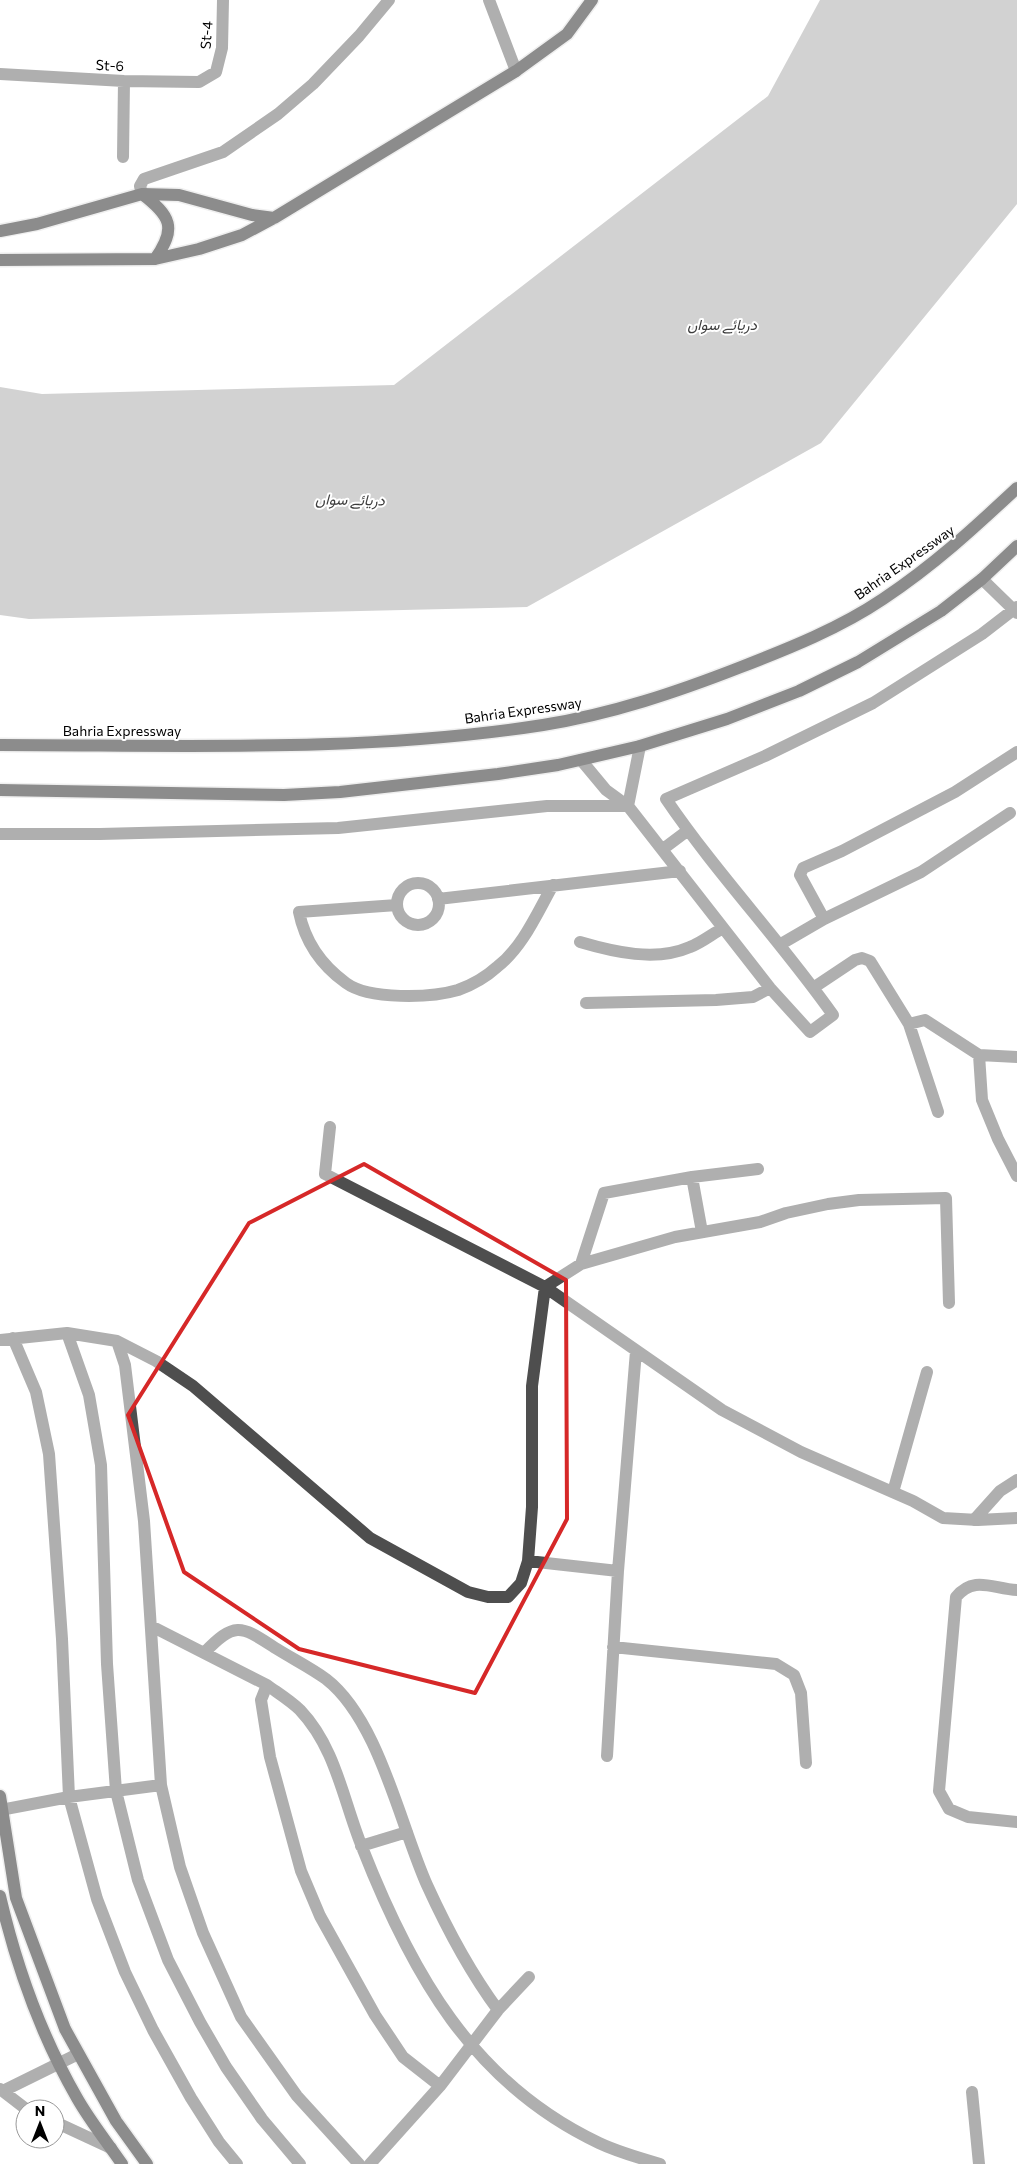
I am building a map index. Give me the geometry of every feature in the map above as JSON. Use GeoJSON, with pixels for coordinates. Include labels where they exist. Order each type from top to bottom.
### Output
{"type":"FeatureCollection","features":[{"type":"Feature","properties":{"kind":"main road"},"geometry":{"type":"LineString","coordinates":[[0,260],[155,259],[199,249],[242,235],[274,218],[516,71],[567,34],[592,0]]}},
{"type":"Feature","properties":{"kind":"main road"},"geometry":{"type":"LineString","coordinates":[[142,194],[165,215],[169,226],[168,237],[155,259]]}},
{"type":"Feature","properties":{"kind":"main road"},"geometry":{"type":"LineString","coordinates":[[0,231],[37,224],[142,194],[179,195],[252,215],[274,218]]}},
{"type":"Feature","properties":{"kind":"main road","name":"Bahria Expressway"},"geometry":{"type":"LineString","coordinates":[[0,745],[283,745],[408,740],[544,725],[608,711],[674,693],[778,652],[830,629],[882,600],[956,546],[1017,488]]}},
{"type":"Feature","properties":{"kind":"main road"},"geometry":{"type":"LineString","coordinates":[[0,790],[312,793],[498,774],[581,760],[640,746],[727,719],[799,691],[858,662],[941,611],[982,579],[1017,546]]}},
{"type":"Feature","properties":{"kind":"main road"},"geometry":{"type":"LineString","coordinates":[[0,1796],[16,1898],[61,2019],[78,2054],[116,2121],[147,2164]]}},
{"type":"Feature","properties":{"kind":"main road"},"geometry":{"type":"LineString","coordinates":[[0,1896],[14,1947],[35,2007],[60,2064],[78,2099],[122,2164]]}},
{"type":"Feature","properties":{"kind":"street","name":"St-4"},"geometry":{"type":"LineString","coordinates":[[216,72],[222,48],[223,0]]}},
{"type":"Feature","properties":{"kind":"street"},"geometry":{"type":"LineString","coordinates":[[142,194],[140,186],[144,179],[224,152],[278,114],[346,50],[389,0]]}},
{"type":"Feature","properties":{"kind":"street"},"geometry":{"type":"LineString","coordinates":[[489,0],[516,71]]}},
{"type":"Feature","properties":{"kind":"street","name":"St-6"},"geometry":{"type":"LineString","coordinates":[[0,74],[124,81],[199,82],[216,72]]}},
{"type":"Feature","properties":{"kind":"street"},"geometry":{"type":"LineString","coordinates":[[123,157],[124,81]]}},
{"type":"Feature","properties":{"kind":"street"},"geometry":{"type":"LineString","coordinates":[[581,760],[606,790],[628,806],[770,988],[810,1032],[833,1015],[780,944],[688,831],[666,799],[765,756],[873,703],[982,634],[1016,610],[982,579]]}},
{"type":"Feature","properties":{"kind":"street"},"geometry":{"type":"LineString","coordinates":[[628,806],[640,746]]}},
{"type":"Feature","properties":{"kind":"street"},"geometry":{"type":"LineString","coordinates":[[824,919],[800,875],[803,868],[842,851],[955,792],[1017,752]]}},
{"type":"Feature","properties":{"kind":"street"},"geometry":{"type":"LineString","coordinates":[[0,834],[100,834],[338,828],[547,806],[628,806]]}},
{"type":"Feature","properties":{"kind":"street"},"geometry":{"type":"LineString","coordinates":[[780,944],[824,919],[920,872],[1010,813]]}},
{"type":"Feature","properties":{"kind":"street"},"geometry":{"type":"LineString","coordinates":[[663,849],[688,831]]}},
{"type":"Feature","properties":{"kind":"street"},"geometry":{"type":"LineString","coordinates":[[438,899],[680,871]]}},
{"type":"Feature","properties":{"kind":"street"},"geometry":{"type":"LineString","coordinates":[[417,882],[428,885],[436,892],[438,899],[438,914],[430,922],[419,925],[409,923],[400,916],[397,905],[399,894],[406,886],[417,882]]}},
{"type":"Feature","properties":{"kind":"street"},"geometry":{"type":"LineString","coordinates":[[397,905],[299,912],[303,931],[312,951],[347,984],[373,994],[434,994],[456,990],[473,984],[498,967],[516,948],[553,886]]}},
{"type":"Feature","properties":{"kind":"street"},"geometry":{"type":"LineString","coordinates":[[580,942],[620,952],[640,954],[667,953],[690,948],[723,928]]}},
{"type":"Feature","properties":{"kind":"street"},"geometry":{"type":"LineString","coordinates":[[813,988],[855,960],[862,958],[870,961],[909,1024],[938,1112]]}},
{"type":"Feature","properties":{"kind":"street"},"geometry":{"type":"LineString","coordinates":[[586,1003],[716,1000],[753,997],[770,988]]}},
{"type":"Feature","properties":{"kind":"street"},"geometry":{"type":"LineString","coordinates":[[909,1024],[925,1020],[979,1056],[1017,1057]]}},
{"type":"Feature","properties":{"kind":"street"},"geometry":{"type":"LineString","coordinates":[[979,1056],[982,1100],[998,1139],[1017,1176]]}},
{"type":"Feature","properties":{"kind":"street"},"geometry":{"type":"LineString","coordinates":[[330,1127],[325,1174],[545,1287],[722,1410],[802,1452],[893,1492],[943,1518],[974,1520],[1017,1518]]}},
{"type":"Feature","properties":{"kind":"street"},"geometry":{"type":"LineString","coordinates":[[581,1264],[604,1194],[692,1177],[758,1169]]}},
{"type":"Feature","properties":{"kind":"street"},"geometry":{"type":"LineString","coordinates":[[692,1177],[702,1232]]}},
{"type":"Feature","properties":{"kind":"street"},"geometry":{"type":"LineString","coordinates":[[237,2164],[218,2142],[152,2030],[126,1972],[97,1899],[69,1797],[62,1639],[49,1454],[36,1392],[6,1339],[66,1333],[117,1341],[156,1361],[193,1386],[370,1538],[468,1592],[488,1597],[508,1597],[521,1583],[528,1561],[532,1507],[532,1386],[545,1287],[581,1264],[675,1237],[760,1222],[786,1213],[828,1204],[860,1200],[946,1198],[949,1303]]}},
{"type":"Feature","properties":{"kind":"street"},"geometry":{"type":"LineString","coordinates":[[66,1333],[89,1395],[101,1465],[107,1664],[116,1791],[138,1880],[168,1960],[226,2067],[262,2119],[300,2164]]}},
{"type":"Feature","properties":{"kind":"street"},"geometry":{"type":"LineString","coordinates":[[117,1341],[124,1365],[144,1521],[161,1785],[180,1867],[203,1933],[241,2017],[298,2096],[359,2164]]}},
{"type":"Feature","properties":{"kind":"street"},"geometry":{"type":"LineString","coordinates":[[607,1756],[618,1571],[636,1351]]}},
{"type":"Feature","properties":{"kind":"street"},"geometry":{"type":"LineString","coordinates":[[893,1492],[927,1372]]}},
{"type":"Feature","properties":{"kind":"street"},"geometry":{"type":"LineString","coordinates":[[974,1520],[1000,1491],[1017,1480]]}},
{"type":"Feature","properties":{"kind":"street"},"geometry":{"type":"LineString","coordinates":[[528,1561],[618,1571]]}},
{"type":"Feature","properties":{"kind":"street"},"geometry":{"type":"LineString","coordinates":[[1017,1590],[975,1584],[963,1588],[956,1597],[939,1791],[950,1809],[968,1817],[1017,1822]]}},
{"type":"Feature","properties":{"kind":"street"},"geometry":{"type":"LineString","coordinates":[[151,1626],[267,1686],[299,1710],[316,1729],[329,1752],[361,1846],[391,1917],[414,1963],[448,2018],[470,2046],[516,2090],[550,2114],[599,2143],[636,2160],[660,2164]]}},
{"type":"Feature","properties":{"kind":"street"},"geometry":{"type":"LineString","coordinates":[[204,1653],[222,1634],[229,1631],[244,1630],[253,1633],[326,1680],[344,1699],[369,1737],[428,1886],[461,1953],[498,2010]]}},
{"type":"Feature","properties":{"kind":"street"},"geometry":{"type":"LineString","coordinates":[[614,1647],[776,1664],[794,1675],[802,1693],[806,1763]]}},
{"type":"Feature","properties":{"kind":"street"},"geometry":{"type":"LineString","coordinates":[[267,1686],[261,1700],[270,1757],[301,1871],[320,1916],[374,2015],[403,2057],[440,2086]]}},
{"type":"Feature","properties":{"kind":"street"},"geometry":{"type":"LineString","coordinates":[[1,1810],[69,1797],[161,1785]]}},
{"type":"Feature","properties":{"kind":"street"},"geometry":{"type":"LineString","coordinates":[[361,1846],[407,1832]]}},
{"type":"Feature","properties":{"kind":"street"},"geometry":{"type":"LineString","coordinates":[[370,2164],[440,2086],[498,2010],[529,1977]]}},
{"type":"Feature","properties":{"kind":"street"},"geometry":{"type":"LineString","coordinates":[[15,2100],[2,2090],[78,2054]]}},
{"type":"Feature","properties":{"kind":"street"},"geometry":{"type":"LineString","coordinates":[[972,2092],[979,2164]]}},
{"type":"Feature","properties":{"kind":"street"},"geometry":{"type":"LineString","coordinates":[[65,2127],[111,2148]]}},
{"type":"Feature","properties":{"kind":"highlighted area"},"geometry":{"type":"Polygon","coordinates":[[[364,1164],[566,1280],[567,1519],[475,1693],[299,1649],[184,1572],[128,1415],[249,1223],[364,1164]]]}},
{"type":"Feature","properties":{"kind":"water","name":"دریائے سواں"},"geometry":{"type":"Polygon","coordinates":[[[820,0],[1017,0],[1017,204],[821,443],[527,607],[29,619],[0,615],[0,387],[42,394],[394,385],[768,96],[820,0]]]}}]}
